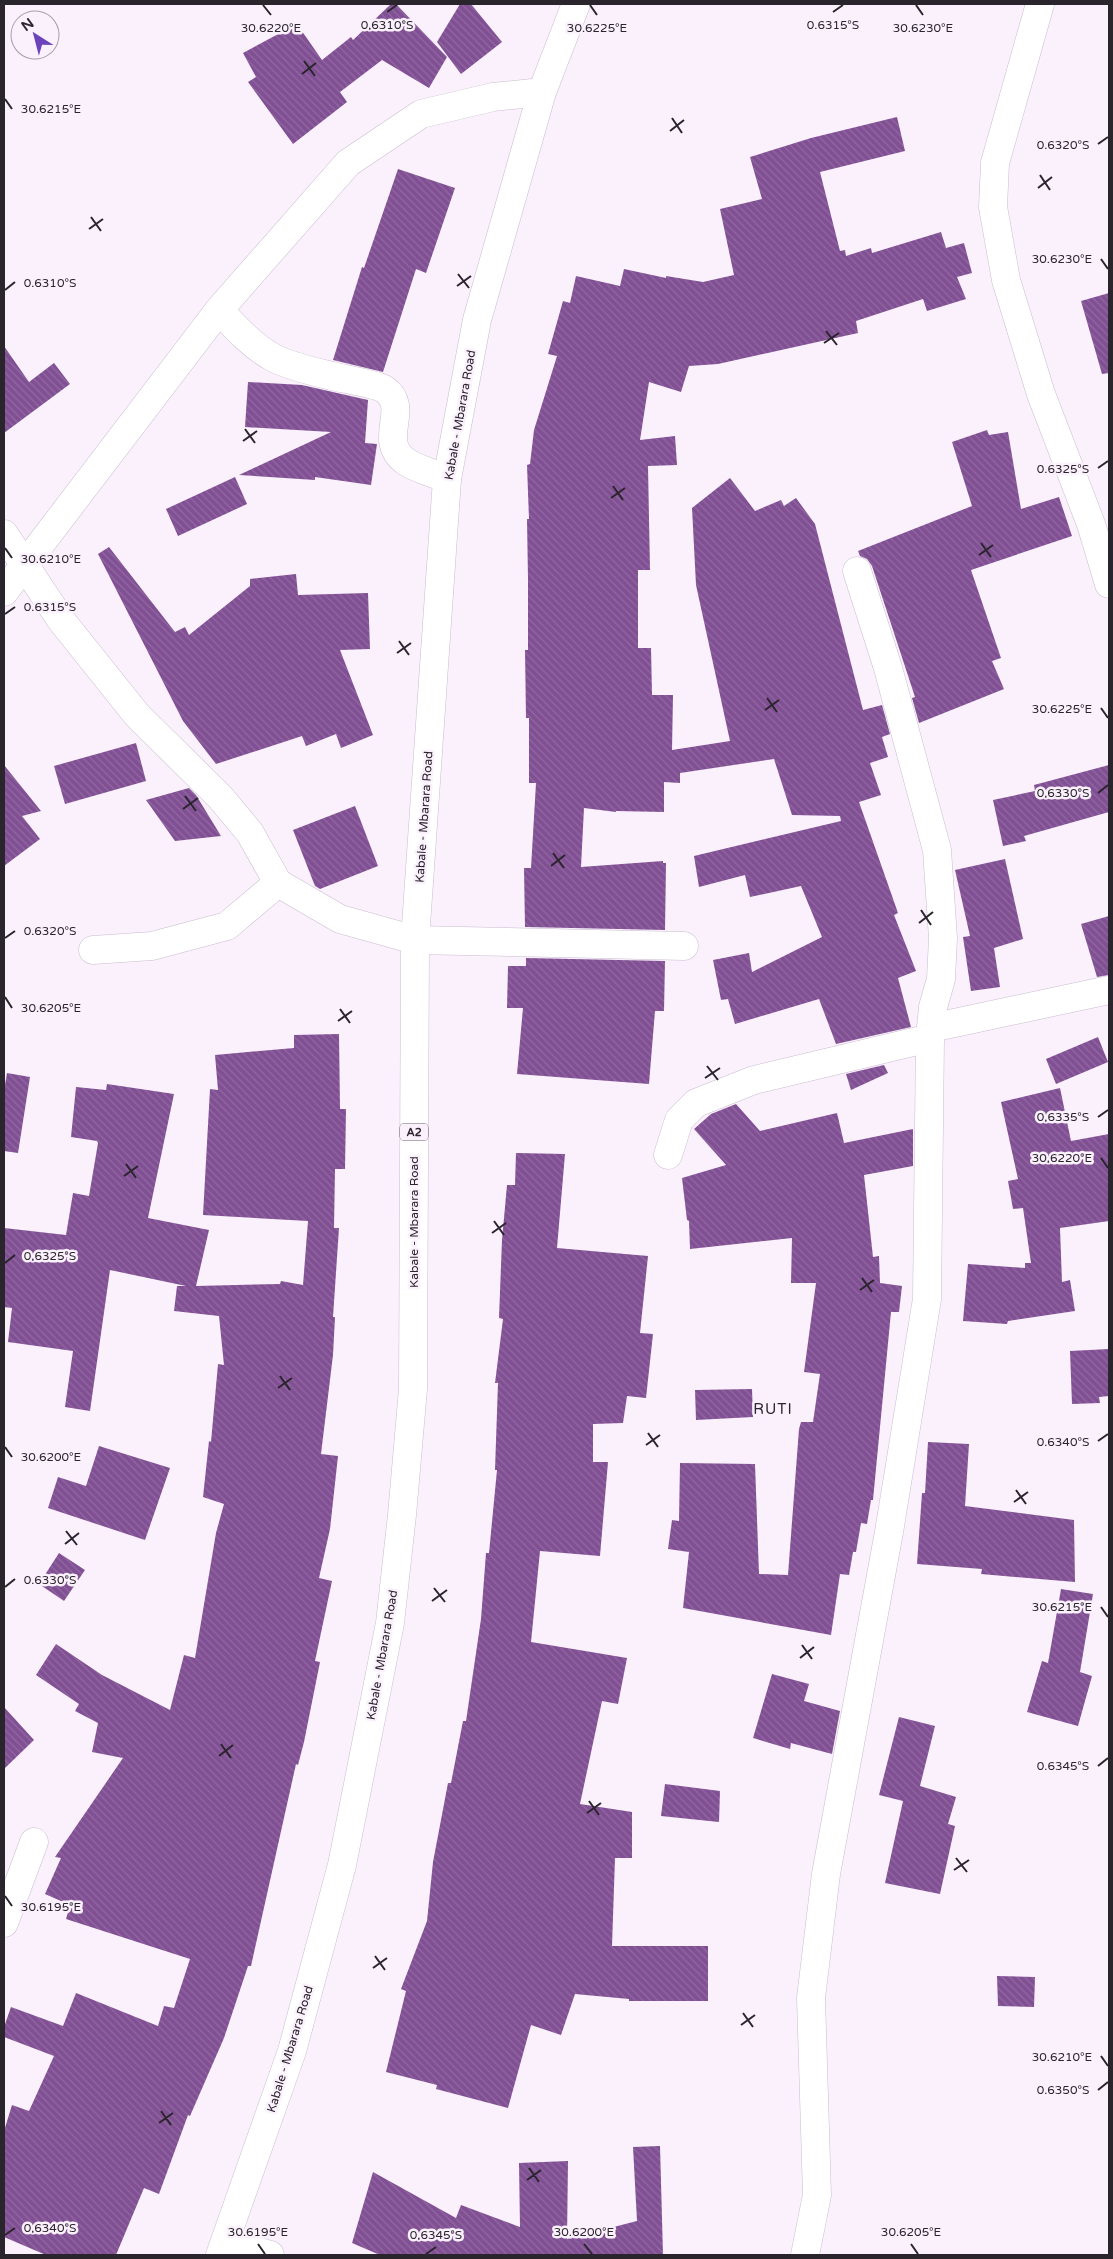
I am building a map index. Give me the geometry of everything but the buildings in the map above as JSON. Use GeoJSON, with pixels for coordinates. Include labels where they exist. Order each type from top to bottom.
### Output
{"type":"FeatureCollection","features":[{"type":"Feature","properties":{"kind":"street","name":"Kabale - Mbarara Road"},"geometry":{"type":"LineString","coordinates":[[223,2249],[292,2051],[342,1865],[390,1623],[413,1389],[415,940],[447,479],[477,320],[542,92],[576,4]]}},
{"type":"Feature","properties":{"kind":"street"},"geometry":{"type":"LineString","coordinates":[[1040,4],[995,163],[993,206],[1008,290],[1041,394],[1091,524],[1109,584]]}},
{"type":"Feature","properties":{"kind":"street"},"geometry":{"type":"LineString","coordinates":[[4,592],[219,310],[348,163],[420,114],[493,97],[542,92]]}},
{"type":"Feature","properties":{"kind":"street"},"geometry":{"type":"LineString","coordinates":[[219,310],[244,336],[274,358],[324,374],[383,388],[393,398],[397,409],[391,436],[395,451],[405,461],[447,479]]}},
{"type":"Feature","properties":{"kind":"street"},"geometry":{"type":"LineString","coordinates":[[4,534],[61,620],[137,715],[220,797],[250,833],[278,883],[340,919],[415,940],[684,946]]}},
{"type":"Feature","properties":{"kind":"street"},"geometry":{"type":"LineString","coordinates":[[804,2255],[817,2195],[811,1998],[825,1884],[889,1532],[927,1299],[931,1033],[933,1007],[941,979],[943,938],[937,850],[891,677],[857,571]]}},
{"type":"Feature","properties":{"kind":"street"},"geometry":{"type":"LineString","coordinates":[[93,950],[152,946],[226,926],[278,883]]}},
{"type":"Feature","properties":{"kind":"street"},"geometry":{"type":"LineString","coordinates":[[668,1155],[679,1120],[696,1103],[754,1080],[931,1033],[1109,990]]}},
{"type":"Feature","properties":{"kind":"street"},"geometry":{"type":"LineString","coordinates":[[4,1923],[34,1842]]}},
{"type":"Feature","properties":{"kind":"street"},"geometry":{"type":"LineString","coordinates":[[223,2249],[270,2255]]}},
{"type":"Feature","properties":{"kind":"district","name":"RUTI"},"geometry":{"type":"Point","coordinates":[773,1409]}}]}
